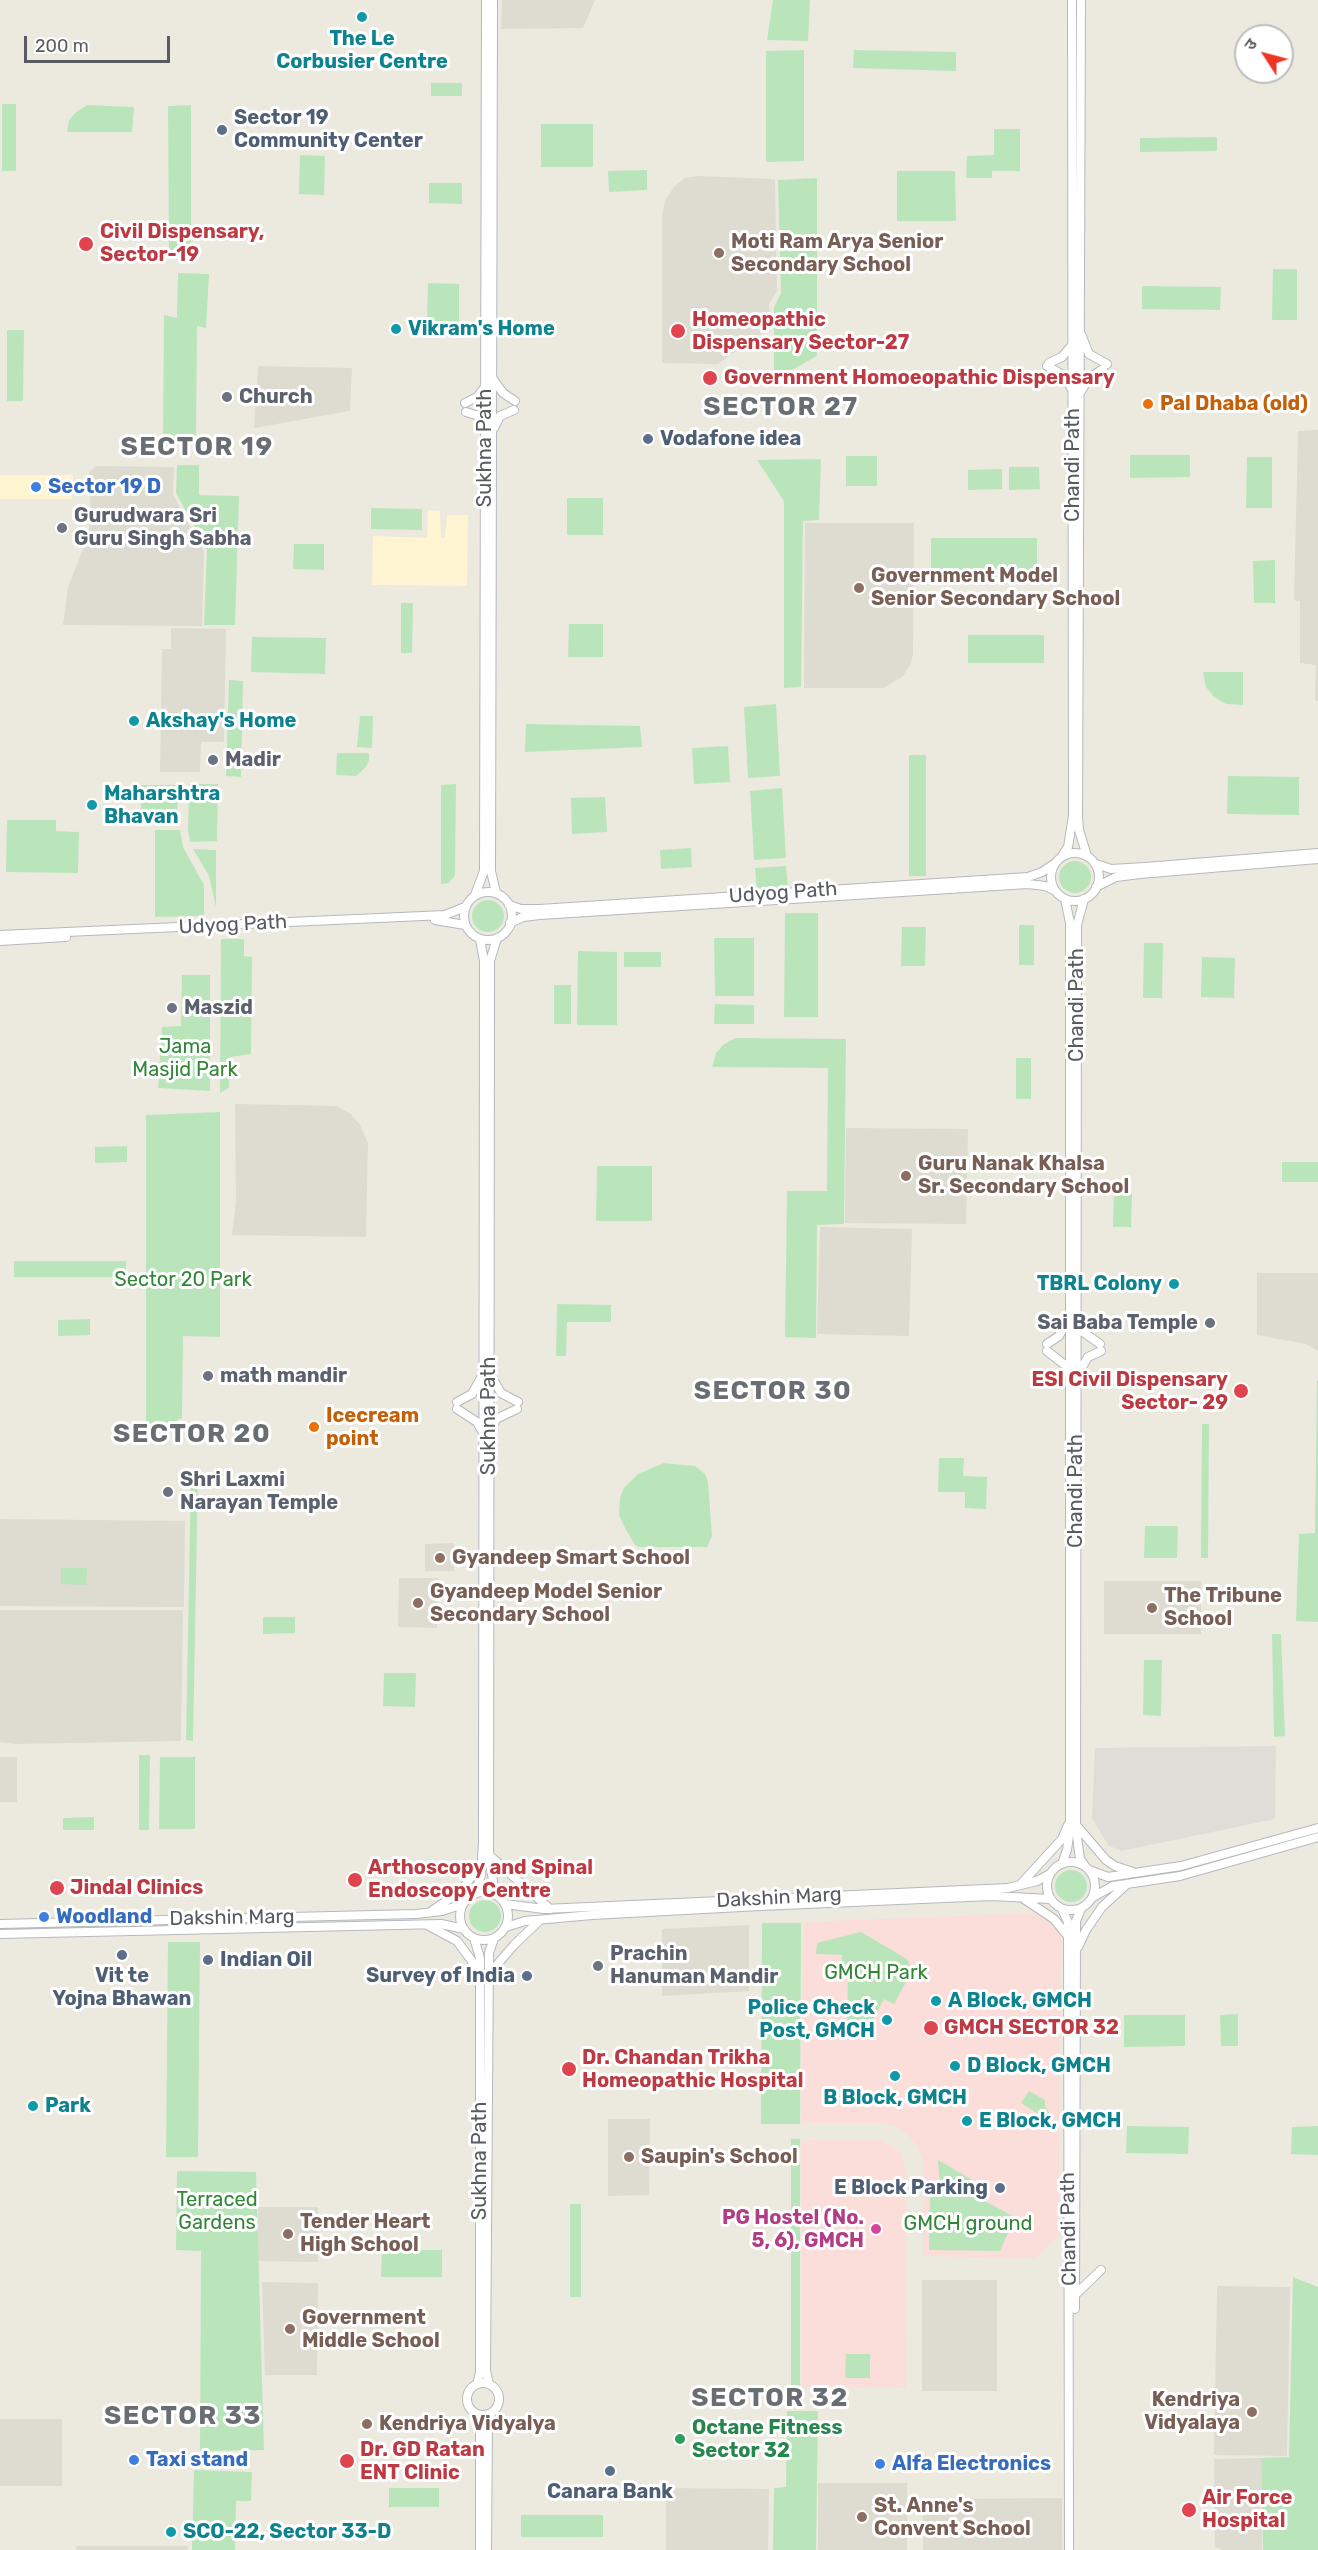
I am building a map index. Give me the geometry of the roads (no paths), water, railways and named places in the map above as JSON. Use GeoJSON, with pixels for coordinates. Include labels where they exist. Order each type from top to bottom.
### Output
{"type":"FeatureCollection","features":[{"type":"Feature","properties":{"kind":"main road","name":"Sukhna Path"},"geometry":{"type":"LineString","coordinates":[[486,0],[485,387],[488,437],[491,871],[496,893]]}},
{"type":"Feature","properties":{"kind":"main road","name":"Sukhna Path"},"geometry":{"type":"LineString","coordinates":[[475,895],[484,871],[488,437],[492,377],[493,0]]}},
{"type":"Feature","properties":{"kind":"main road","name":"Chandi Path"},"geometry":{"type":"LineString","coordinates":[[1072,0],[1078,817],[1079,830],[1087,856]]}},
{"type":"Feature","properties":{"kind":"main road","name":"Chandi Path"},"geometry":{"type":"LineString","coordinates":[[1062,856],[1068,847],[1073,816],[1076,393],[1080,330],[1081,0]]}},
{"type":"Feature","properties":{"kind":"main road"},"geometry":{"type":"LineString","coordinates":[[1073,344],[1062,357],[1048,365],[1065,376],[1076,393],[1089,378],[1105,366],[1089,354],[1080,330]]}},
{"type":"Feature","properties":{"kind":"main road"},"geometry":{"type":"LineString","coordinates":[[488,437],[497,419],[515,406],[492,377]]}},
{"type":"Feature","properties":{"kind":"main road"},"geometry":{"type":"LineString","coordinates":[[465,403],[477,397],[485,387]]}},
{"type":"Feature","properties":{"kind":"main road"},"geometry":{"type":"LineString","coordinates":[[466,412],[479,416],[488,437]]}},
{"type":"Feature","properties":{"kind":"main road"},"geometry":{"type":"LineString","coordinates":[[1318,853],[1111,869],[1096,864],[1078,852],[1062,856],[1054,864],[1050,874],[1054,890],[1065,899],[1084,899],[1096,887],[1116,877],[1318,859]]}},
{"type":"Feature","properties":{"kind":"main road","name":"Udyog Path"},"geometry":{"type":"LineString","coordinates":[[509,905],[521,909],[540,909],[1028,877],[1054,864]]}},
{"type":"Feature","properties":{"kind":"main road"},"geometry":{"type":"LineString","coordinates":[[1096,864],[1099,879],[1096,887]]}},
{"type":"Feature","properties":{"kind":"main road","name":"Udyog Path"},"geometry":{"type":"LineString","coordinates":[[510,923],[523,917],[540,915],[1006,885],[1028,884],[1045,886],[1054,890]]}},
{"type":"Feature","properties":{"kind":"main road"},"geometry":{"type":"LineString","coordinates":[[482,892],[496,893],[509,905],[512,911],[510,923],[506,931],[497,938],[480,939],[465,925],[465,907],[475,895],[482,892]]}},
{"type":"Feature","properties":{"kind":"main road","name":"Chandi Path"},"geometry":{"type":"LineString","coordinates":[[1065,899],[1070,923],[1074,1313]]}},
{"type":"Feature","properties":{"kind":"main road","name":"Chandi Path"},"geometry":{"type":"LineString","coordinates":[[1084,899],[1077,925],[1073,1379],[1073,1822],[1078,1851],[1087,1868]]}},
{"type":"Feature","properties":{"kind":"main road","name":"Udyog Path"},"geometry":{"type":"LineString","coordinates":[[0,935],[444,915],[465,907]]}},
{"type":"Feature","properties":{"kind":"main road","name":"Udyog Path"},"geometry":{"type":"LineString","coordinates":[[0,940],[441,920],[465,925]]}},
{"type":"Feature","properties":{"kind":"main road","name":"Sukhna Path"},"geometry":{"type":"LineString","coordinates":[[486,1372],[490,962],[497,938]]}},
{"type":"Feature","properties":{"kind":"main road","name":"Sukhna Path"},"geometry":{"type":"LineString","coordinates":[[480,939],[484,961],[486,1858],[495,1894]]}},
{"type":"Feature","properties":{"kind":"main road"},"geometry":{"type":"LineString","coordinates":[[1074,1313],[1083,1332],[1101,1348],[1088,1358],[1073,1379],[1065,1365],[1047,1348],[1059,1336],[1074,1313]]}},
{"type":"Feature","properties":{"kind":"main road"},"geometry":{"type":"LineString","coordinates":[[486,1372],[501,1393],[518,1406],[496,1419],[486,1435],[477,1422],[457,1405],[472,1394],[486,1372]]}},
{"type":"Feature","properties":{"kind":"main road"},"geometry":{"type":"LineString","coordinates":[[1018,1886],[1062,1839],[1073,1822],[1106,1860],[1115,1866],[1139,1873]]}},
{"type":"Feature","properties":{"kind":"main road","name":"Chandi Path"},"geometry":{"type":"LineString","coordinates":[[1062,1864],[1068,1850],[1073,1822]]}},
{"type":"Feature","properties":{"kind":"main road"},"geometry":{"type":"LineString","coordinates":[[1318,1828],[1181,1866],[1139,1873],[1108,1877],[1075,1862],[1062,1864],[1050,1874],[1047,1890],[1051,1899],[1062,1909],[1081,1909],[1093,1897],[1113,1886],[1179,1876],[1318,1837]]}},
{"type":"Feature","properties":{"kind":"main road","name":"Sukhna Path"},"geometry":{"type":"LineString","coordinates":[[475,1893],[486,1858]]}},
{"type":"Feature","properties":{"kind":"main road"},"geometry":{"type":"LineString","coordinates":[[430,1912],[461,1891],[486,1858],[550,1909]]}},
{"type":"Feature","properties":{"kind":"main road"},"geometry":{"type":"LineString","coordinates":[[1087,1868],[1095,1882],[1093,1897]]}},
{"type":"Feature","properties":{"kind":"main road","name":"Dakshin Marg"},"geometry":{"type":"LineString","coordinates":[[505,1904],[550,1909],[1018,1886],[1038,1881],[1050,1874]]}},
{"type":"Feature","properties":{"kind":"main road"},"geometry":{"type":"LineString","coordinates":[[1075,1960],[1080,1941],[1086,1930],[1102,1907],[1127,1884]]}},
{"type":"Feature","properties":{"kind":"main road"},"geometry":{"type":"LineString","coordinates":[[475,1893],[495,1894],[505,1904],[508,1919],[506,1927],[494,1938],[474,1938],[464,1929],[460,1913],[463,1904],[475,1893]]}},
{"type":"Feature","properties":{"kind":"main road"},"geometry":{"type":"LineString","coordinates":[[1018,1896],[1054,1919],[1068,1936]]}},
{"type":"Feature","properties":{"kind":"main road","name":"Dakshin Marg"},"geometry":{"type":"LineString","coordinates":[[506,1927],[540,1920],[592,1915],[760,1906],[1018,1896],[1051,1899]]}},
{"type":"Feature","properties":{"kind":"main road","name":"Dakshin Marg"},"geometry":{"type":"LineString","coordinates":[[0,1923],[430,1912],[463,1904]]}},
{"type":"Feature","properties":{"kind":"main road","name":"Chandi Path"},"geometry":{"type":"LineString","coordinates":[[1062,1909],[1068,1922],[1069,2550]]}},
{"type":"Feature","properties":{"kind":"main road","name":"Chandi Path"},"geometry":{"type":"LineString","coordinates":[[1074,2550],[1075,1960],[1076,1921],[1081,1909]]}},
{"type":"Feature","properties":{"kind":"main road"},"geometry":{"type":"LineString","coordinates":[[489,1974],[540,1920]]}},
{"type":"Feature","properties":{"kind":"main road"},"geometry":{"type":"LineString","coordinates":[[425,1924],[457,1941],[480,1972]]}},
{"type":"Feature","properties":{"kind":"main road","name":"Dakshin Marg"},"geometry":{"type":"LineString","coordinates":[[0,1934],[425,1924],[456,1926],[464,1929]]}},
{"type":"Feature","properties":{"kind":"main road","name":"Sukhna Path"},"geometry":{"type":"LineString","coordinates":[[474,1938],[478,1947],[480,1972],[480,2373],[477,2384]]}},
{"type":"Feature","properties":{"kind":"main road","name":"Sukhna Path"},"geometry":{"type":"LineString","coordinates":[[489,2384],[486,2372],[489,1953],[494,1938]]}},
{"type":"Feature","properties":{"kind":"main road"},"geometry":{"type":"LineString","coordinates":[[1075,2295],[1101,2270]]}},
{"type":"Feature","properties":{"kind":"main road"},"geometry":{"type":"LineString","coordinates":[[480,2550],[480,2424],[475,2413],[468,2406],[467,2400],[469,2391],[477,2384],[489,2384],[496,2389],[499,2398],[488,2420],[487,2550]]}},
{"type":"Feature","properties":{"kind":"main road"},"geometry":{"type":"LineString","coordinates":[[475,2413],[484,2415],[491,2413]]}},
{"type":"Feature","properties":{"kind":"place","name":"The Le Corbusier Centre"},"geometry":{"type":"Point","coordinates":[362,17]}},
{"type":"Feature","properties":{"kind":"place","name":"Sector 19 Community Center"},"geometry":{"type":"Point","coordinates":[222,130]}},
{"type":"Feature","properties":{"kind":"place","name":"Civil Dispensary, Sector-19"},"geometry":{"type":"Point","coordinates":[86,244]}},
{"type":"Feature","properties":{"kind":"place","name":"Moti Ram Arya Senior Secondary School"},"geometry":{"type":"Point","coordinates":[719,253]}},
{"type":"Feature","properties":{"kind":"place","name":"Vikram's Home"},"geometry":{"type":"Point","coordinates":[396,329]}},
{"type":"Feature","properties":{"kind":"place","name":"Homeopathic Dispensary Sector-27"},"geometry":{"type":"Point","coordinates":[678,331]}},
{"type":"Feature","properties":{"kind":"place","name":"Government Homoeopathic Dispensary"},"geometry":{"type":"Point","coordinates":[710,378]}},
{"type":"Feature","properties":{"kind":"place","name":"Church"},"geometry":{"type":"Point","coordinates":[227,397]}},
{"type":"Feature","properties":{"kind":"place","name":"Pal Dhaba (old)"},"geometry":{"type":"Point","coordinates":[1148,404]}},
{"type":"Feature","properties":{"kind":"place","name":"Vodafone idea"},"geometry":{"type":"Point","coordinates":[648,439]}},
{"type":"Feature","properties":{"kind":"place","name":"Sector 19 D"},"geometry":{"type":"Point","coordinates":[36,487]}},
{"type":"Feature","properties":{"kind":"place","name":"Gurudwara Sri Guru Singh Sabha"},"geometry":{"type":"Point","coordinates":[62,528]}},
{"type":"Feature","properties":{"kind":"place","name":"Government Model Senior Secondary School"},"geometry":{"type":"Point","coordinates":[859,588]}},
{"type":"Feature","properties":{"kind":"place","name":"Akshay's Home"},"geometry":{"type":"Point","coordinates":[134,721]}},
{"type":"Feature","properties":{"kind":"place","name":"Madir"},"geometry":{"type":"Point","coordinates":[213,760]}},
{"type":"Feature","properties":{"kind":"place","name":"Maharshtra Bhavan"},"geometry":{"type":"Point","coordinates":[92,805]}},
{"type":"Feature","properties":{"kind":"place","name":"Maszid"},"geometry":{"type":"Point","coordinates":[172,1008]}},
{"type":"Feature","properties":{"kind":"place","name":"Guru Nanak Khalsa Sr. Secondary School"},"geometry":{"type":"Point","coordinates":[906,1176]}},
{"type":"Feature","properties":{"kind":"place","name":"TBRL Colony"},"geometry":{"type":"Point","coordinates":[1174,1284]}},
{"type":"Feature","properties":{"kind":"place","name":"Sai Baba Temple"},"geometry":{"type":"Point","coordinates":[1210,1323]}},
{"type":"Feature","properties":{"kind":"place","name":"math mandir"},"geometry":{"type":"Point","coordinates":[208,1376]}},
{"type":"Feature","properties":{"kind":"place","name":"ESI Civil Dispensary Sector- 29"},"geometry":{"type":"Point","coordinates":[1241,1391]}},
{"type":"Feature","properties":{"kind":"place","name":"Icecream point"},"geometry":{"type":"Point","coordinates":[314,1427]}},
{"type":"Feature","properties":{"kind":"place","name":"Shri Laxmi Narayan Temple"},"geometry":{"type":"Point","coordinates":[168,1492]}},
{"type":"Feature","properties":{"kind":"place","name":"Gyandeep Smart School"},"geometry":{"type":"Point","coordinates":[440,1558]}},
{"type":"Feature","properties":{"kind":"place","name":"Gyandeep Model Senior Secondary School"},"geometry":{"type":"Point","coordinates":[418,1603]}},
{"type":"Feature","properties":{"kind":"place","name":"The Tribune School"},"geometry":{"type":"Point","coordinates":[1152,1608]}},
{"type":"Feature","properties":{"kind":"place","name":"Arthoscopy and Spinal Endoscopy Centre"},"geometry":{"type":"Point","coordinates":[355,1880]}},
{"type":"Feature","properties":{"kind":"place","name":"Jindal Clinics"},"geometry":{"type":"Point","coordinates":[57,1888]}},
{"type":"Feature","properties":{"kind":"place","name":"Woodland"},"geometry":{"type":"Point","coordinates":[44,1917]}},
{"type":"Feature","properties":{"kind":"place","name":"Vit te Yojna Bhawan"},"geometry":{"type":"Point","coordinates":[122,1955]}},
{"type":"Feature","properties":{"kind":"place","name":"Indian Oil"},"geometry":{"type":"Point","coordinates":[208,1960]}},
{"type":"Feature","properties":{"kind":"place","name":"Prachin Hanuman Mandir"},"geometry":{"type":"Point","coordinates":[598,1966]}},
{"type":"Feature","properties":{"kind":"place","name":"Survey of India"},"geometry":{"type":"Point","coordinates":[527,1976]}},
{"type":"Feature","properties":{"kind":"place","name":"A Block, GMCH"},"geometry":{"type":"Point","coordinates":[936,2001]}},
{"type":"Feature","properties":{"kind":"place","name":"Police Check Post, GMCH"},"geometry":{"type":"Point","coordinates":[887,2020]}},
{"type":"Feature","properties":{"kind":"place","name":"GMCH SECTOR 32"},"geometry":{"type":"Point","coordinates":[931,2028]}},
{"type":"Feature","properties":{"kind":"place","name":"D Block, GMCH"},"geometry":{"type":"Point","coordinates":[955,2066]}},
{"type":"Feature","properties":{"kind":"place","name":"Dr. Chandan Trikha Homeopathic Hospital"},"geometry":{"type":"Point","coordinates":[569,2069]}},
{"type":"Feature","properties":{"kind":"place","name":"B Block, GMCH"},"geometry":{"type":"Point","coordinates":[895,2076]}},
{"type":"Feature","properties":{"kind":"place","name":"Park"},"geometry":{"type":"Point","coordinates":[33,2106]}},
{"type":"Feature","properties":{"kind":"place","name":"E Block, GMCH"},"geometry":{"type":"Point","coordinates":[967,2121]}},
{"type":"Feature","properties":{"kind":"place","name":"Saupin's School"},"geometry":{"type":"Point","coordinates":[629,2157]}},
{"type":"Feature","properties":{"kind":"place","name":"E Block Parking"},"geometry":{"type":"Point","coordinates":[1000,2188]}},
{"type":"Feature","properties":{"kind":"place","name":"PG Hostel (No. 5, 6), GMCH"},"geometry":{"type":"Point","coordinates":[876,2229]}},
{"type":"Feature","properties":{"kind":"place","name":"Tender Heart High School"},"geometry":{"type":"Point","coordinates":[288,2234]}},
{"type":"Feature","properties":{"kind":"place","name":"Government Middle School"},"geometry":{"type":"Point","coordinates":[290,2329]}},
{"type":"Feature","properties":{"kind":"place","name":"Kendriya Vidyalaya"},"geometry":{"type":"Point","coordinates":[1252,2412]}},
{"type":"Feature","properties":{"kind":"place","name":"Kendriya Vidyalya"},"geometry":{"type":"Point","coordinates":[367,2424]}},
{"type":"Feature","properties":{"kind":"place","name":"Octane Fitness Sector 32"},"geometry":{"type":"Point","coordinates":[680,2439]}},
{"type":"Feature","properties":{"kind":"place","name":"Taxi stand"},"geometry":{"type":"Point","coordinates":[134,2460]}},
{"type":"Feature","properties":{"kind":"place","name":"Dr. GD Ratan ENT Clinic"},"geometry":{"type":"Point","coordinates":[347,2461]}},
{"type":"Feature","properties":{"kind":"place","name":"Alfa Electronics"},"geometry":{"type":"Point","coordinates":[880,2464]}},
{"type":"Feature","properties":{"kind":"place","name":"Canara Bank"},"geometry":{"type":"Point","coordinates":[610,2471]}},
{"type":"Feature","properties":{"kind":"place","name":"Air Force Hospital"},"geometry":{"type":"Point","coordinates":[1189,2510]}},
{"type":"Feature","properties":{"kind":"place","name":"St. Anne's Convent School"},"geometry":{"type":"Point","coordinates":[862,2517]}},
{"type":"Feature","properties":{"kind":"place","name":"SCO-22, Sector 33-D"},"geometry":{"type":"Point","coordinates":[171,2532]}},
{"type":"Feature","properties":{"kind":"district","name":"SECTOR 27"},"geometry":{"type":"Point","coordinates":[781,407]}},
{"type":"Feature","properties":{"kind":"district","name":"SECTOR 19"},"geometry":{"type":"Point","coordinates":[197,447]}},
{"type":"Feature","properties":{"kind":"district","name":"SECTOR 30"},"geometry":{"type":"Point","coordinates":[773,1391]}},
{"type":"Feature","properties":{"kind":"district","name":"SECTOR 20"},"geometry":{"type":"Point","coordinates":[192,1434]}},
{"type":"Feature","properties":{"kind":"district","name":"SECTOR 32"},"geometry":{"type":"Point","coordinates":[770,2398]}},
{"type":"Feature","properties":{"kind":"district","name":"SECTOR 33"},"geometry":{"type":"Point","coordinates":[183,2416]}},
{"type":"Feature","properties":{"kind":"park label","name":"Jama Masjid Park"},"geometry":{"type":"Point","coordinates":[185,1058]}},
{"type":"Feature","properties":{"kind":"park label","name":"Sector 20 Park"},"geometry":{"type":"Point","coordinates":[183,1280]}},
{"type":"Feature","properties":{"kind":"park label","name":"GMCH Park"},"geometry":{"type":"Point","coordinates":[876,1973]}},
{"type":"Feature","properties":{"kind":"park label","name":"Terraced Gardens"},"geometry":{"type":"Point","coordinates":[217,2212]}},
{"type":"Feature","properties":{"kind":"park label","name":"GMCH ground"},"geometry":{"type":"Point","coordinates":[968,2224]}}]}
